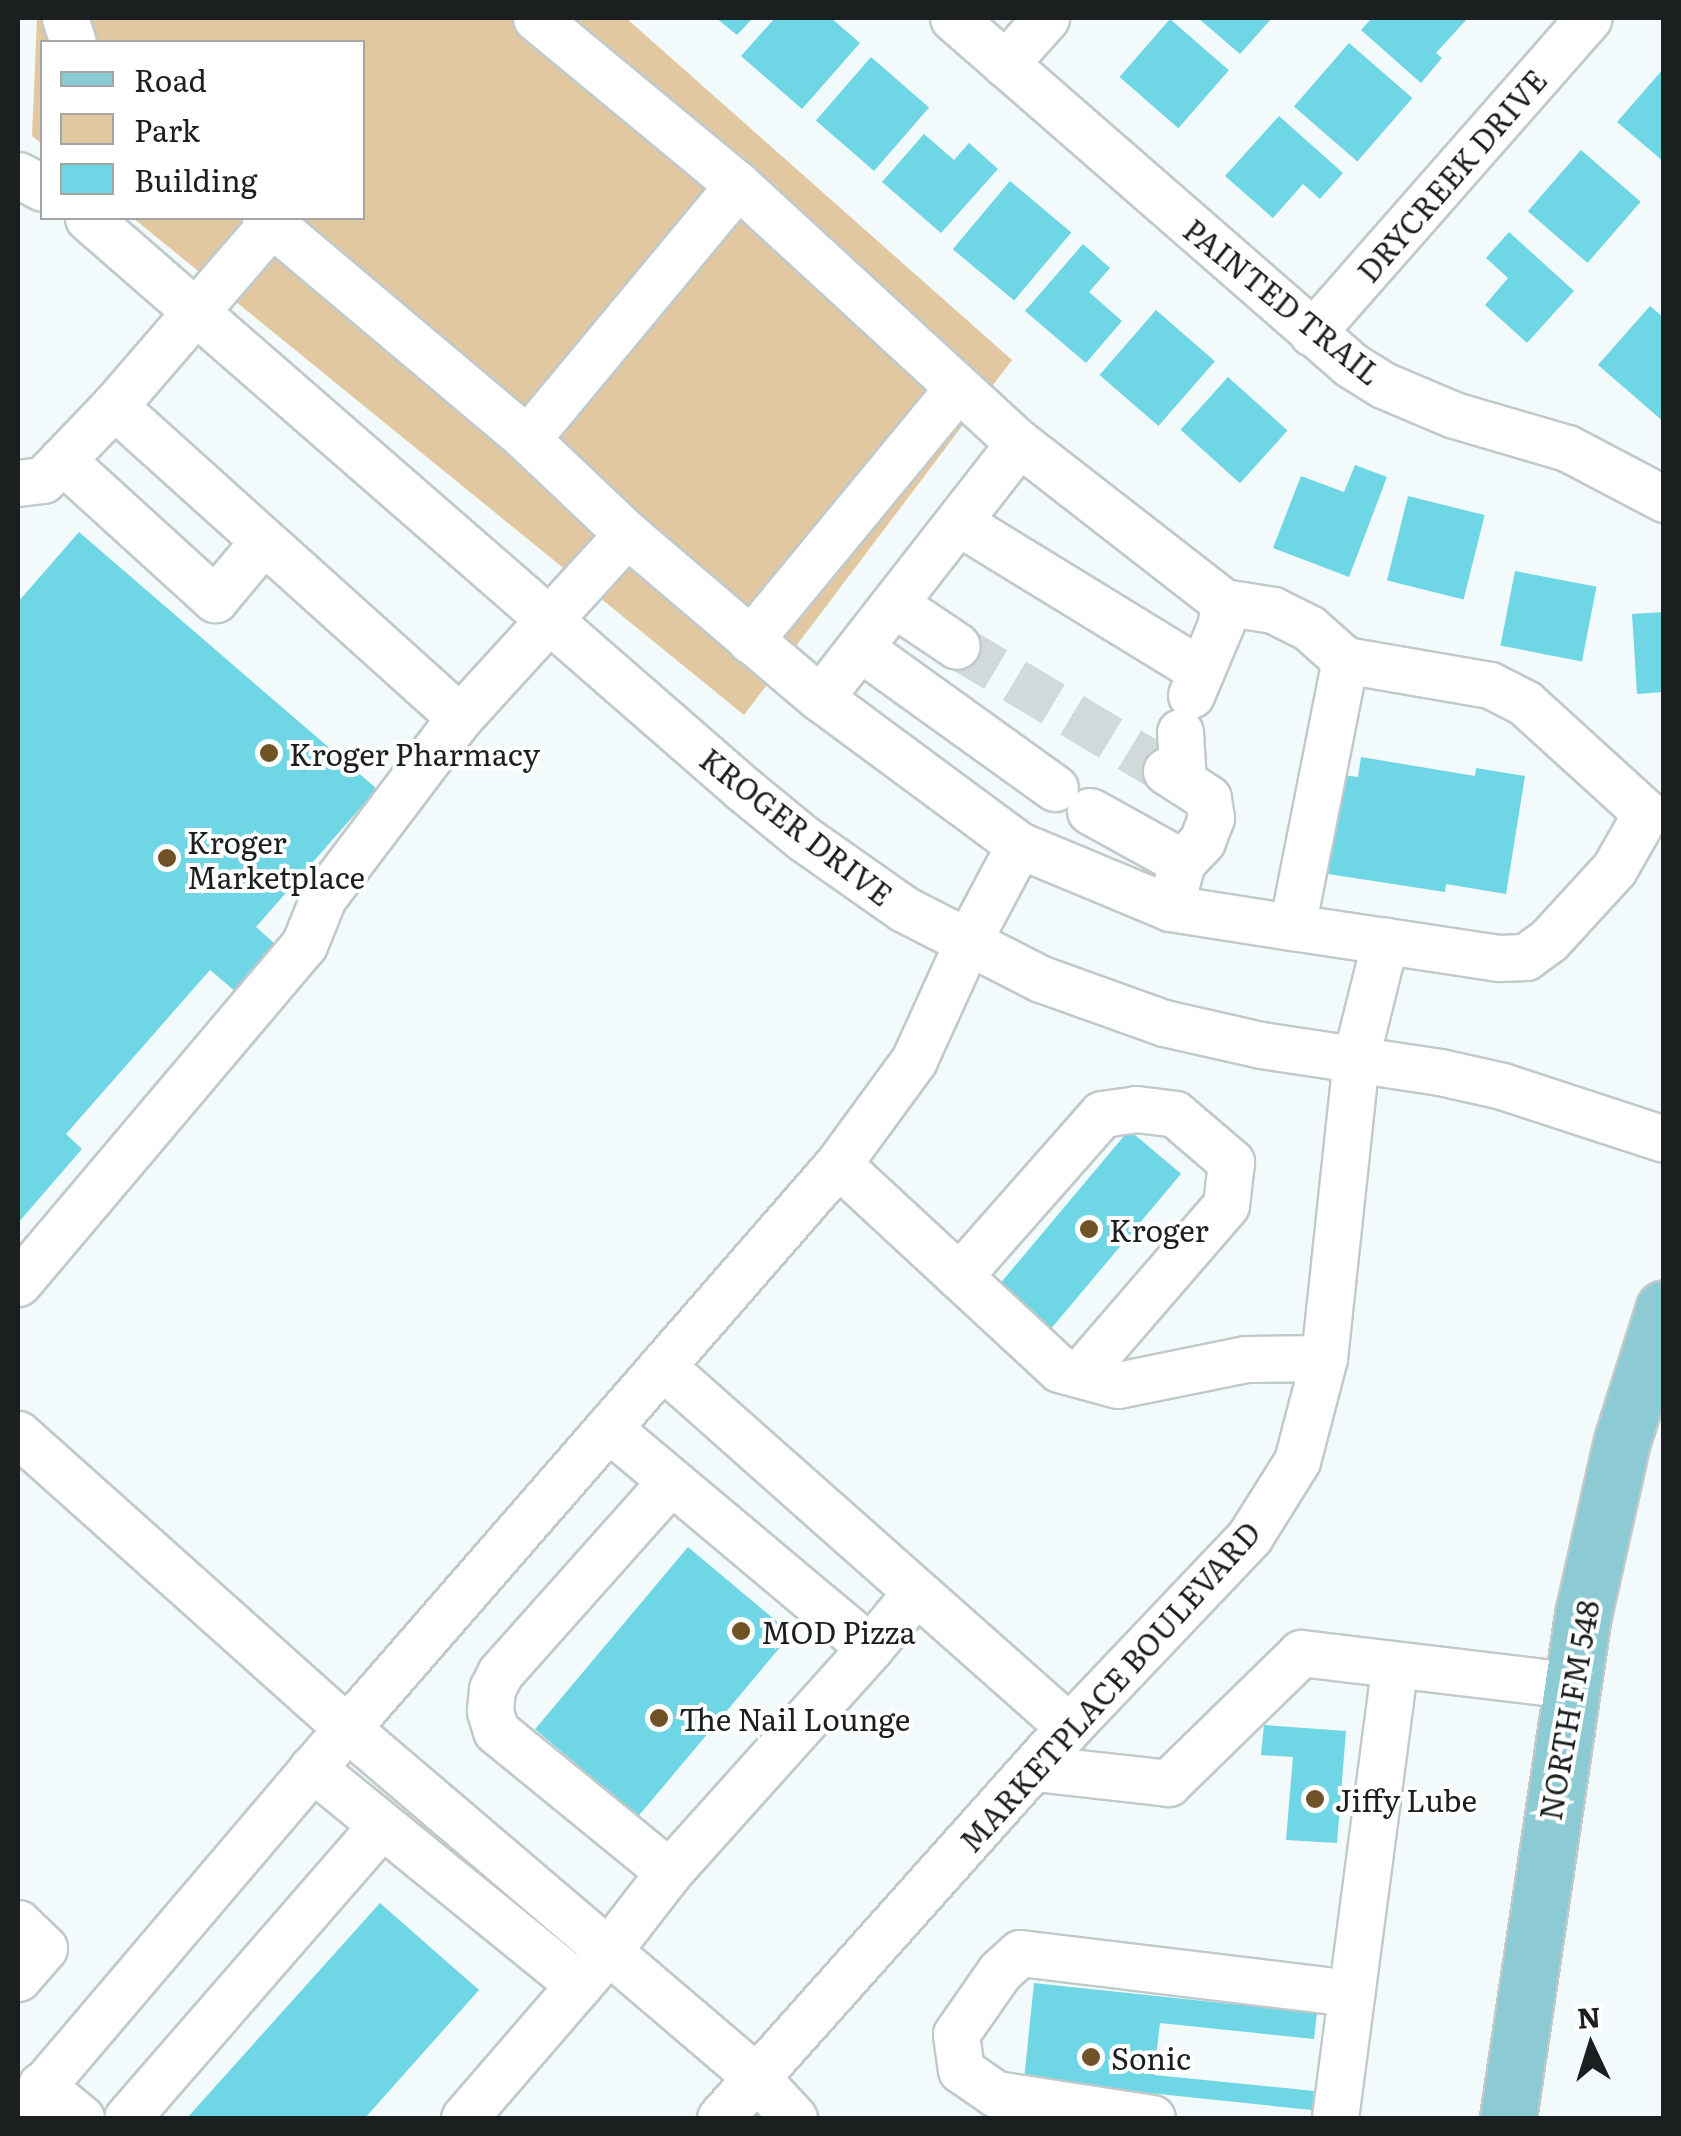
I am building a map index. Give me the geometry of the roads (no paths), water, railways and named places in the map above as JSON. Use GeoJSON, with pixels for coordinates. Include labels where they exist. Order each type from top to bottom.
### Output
{"type":"FeatureCollection","features":[{"type":"Feature","properties":{"kind":"main road","name":"NORTH FM 548"},"geometry":{"type":"LineString","coordinates":[[1508,2118],[1570,1685],[1622,1442],[1664,1308]]}},
{"type":"Feature","properties":{"kind":"street"},"geometry":{"type":"LineString","coordinates":[[18,483],[44,480],[114,406],[268,220],[527,438],[627,534],[750,640],[820,698],[1019,846],[1170,908],[1498,958],[1526,956],[1549,940],[1614,869],[1646,813],[1525,703],[1490,685],[1345,660],[1309,628],[1274,610],[1223,602],[1019,443],[738,186],[536,18]]}},
{"type":"Feature","properties":{"kind":"street","name":"PAINTED TRAIL"},"geometry":{"type":"LineString","coordinates":[[953,18],[1312,333],[1384,384],[1454,415],[1567,448],[1664,498]]}},
{"type":"Feature","properties":{"kind":"street"},"geometry":{"type":"LineString","coordinates":[[1005,64],[1046,18]]}},
{"type":"Feature","properties":{"kind":"street","name":"DRYCREEK DRIVE"},"geometry":{"type":"LineString","coordinates":[[1312,333],[1589,18]]}},
{"type":"Feature","properties":{"kind":"street"},"geometry":{"type":"LineString","coordinates":[[18,175],[40,187]]}},
{"type":"Feature","properties":{"kind":"street"},"geometry":{"type":"LineString","coordinates":[[527,438],[738,186]]}},
{"type":"Feature","properties":{"kind":"street","name":"KROGER DRIVE"},"geometry":{"type":"LineString","coordinates":[[90,220],[803,838],[904,909],[1041,979],[1164,1023],[1261,1045],[1356,1057],[1502,1086],[1664,1138]]}},
{"type":"Feature","properties":{"kind":"street"},"geometry":{"type":"LineString","coordinates":[[750,640],[957,389]]}},
{"type":"Feature","properties":{"kind":"street"},"geometry":{"type":"LineString","coordinates":[[114,406],[460,717]]}},
{"type":"Feature","properties":{"kind":"street"},"geometry":{"type":"LineString","coordinates":[[820,698],[1019,443]]}},
{"type":"Feature","properties":{"kind":"street"},"geometry":{"type":"LineString","coordinates":[[62,460],[215,599],[262,543]]}},
{"type":"Feature","properties":{"kind":"street"},"geometry":{"type":"LineString","coordinates":[[958,522],[1184,730],[1211,818],[1202,841],[1182,862],[1170,908]]}},
{"type":"Feature","properties":{"kind":"street"},"geometry":{"type":"LineString","coordinates":[[18,1283],[304,945],[323,898],[460,717],[627,534]]}},
{"type":"Feature","properties":{"kind":"street"},"geometry":{"type":"LineString","coordinates":[[1184,730],[1221,624],[1223,602]]}},
{"type":"Feature","properties":{"kind":"street"},"geometry":{"type":"LineString","coordinates":[[896,605],[957,646]]}},
{"type":"Feature","properties":{"kind":"street"},"geometry":{"type":"LineString","coordinates":[[860,648],[1072,799],[1182,862]]}},
{"type":"Feature","properties":{"kind":"street"},"geometry":{"type":"LineString","coordinates":[[1292,926],[1345,660]]}},
{"type":"Feature","properties":{"kind":"street"},"geometry":{"type":"LineString","coordinates":[[80,2118],[29,2100],[838,1164],[914,1060],[967,944],[1019,846]]}},
{"type":"Feature","properties":{"kind":"street","name":"MARKETPLACE BOULEVARD"},"geometry":{"type":"LineString","coordinates":[[720,2118],[1069,1727],[1250,1536],[1297,1460],[1324,1358],[1356,1057],[1385,942]]}},
{"type":"Feature","properties":{"kind":"street"},"geometry":{"type":"LineString","coordinates":[[959,1276],[1102,1114],[1136,1109],[1175,1114],[1231,1162],[1226,1205],[1080,1374]]}},
{"type":"Feature","properties":{"kind":"street"},"geometry":{"type":"LineString","coordinates":[[838,1164],[1060,1369],[1118,1385],[1246,1358],[1324,1358]]}},
{"type":"Feature","properties":{"kind":"street"},"geometry":{"type":"LineString","coordinates":[[662,1366],[1069,1727]]}},
{"type":"Feature","properties":{"kind":"street"},"geometry":{"type":"LineString","coordinates":[[608,1428],[870,1648]]}},
{"type":"Feature","properties":{"kind":"street"},"geometry":{"type":"LineString","coordinates":[[18,1434],[347,1728],[756,2077],[794,2118]]}},
{"type":"Feature","properties":{"kind":"street"},"geometry":{"type":"LineString","coordinates":[[669,1872],[496,1731],[490,1711],[492,1689],[500,1673],[670,1482]]}},
{"type":"Feature","properties":{"kind":"street"},"geometry":{"type":"LineString","coordinates":[[464,2118],[608,1951],[669,1872],[916,1592]]}},
{"type":"Feature","properties":{"kind":"street"},"geometry":{"type":"LineString","coordinates":[[1035,1768],[1168,1784],[1301,1653],[1570,1685]]}},
{"type":"Feature","properties":{"kind":"street"},"geometry":{"type":"LineString","coordinates":[[1335,2118],[1395,1665]]}},
{"type":"Feature","properties":{"kind":"street"},"geometry":{"type":"LineString","coordinates":[[312,1768],[579,1985]]}},
{"type":"Feature","properties":{"kind":"street"},"geometry":{"type":"LineString","coordinates":[[127,2118],[382,1825]]}},
{"type":"Feature","properties":{"kind":"street"},"geometry":{"type":"LineString","coordinates":[[18,1923],[44,1948],[18,1978]]}},
{"type":"Feature","properties":{"kind":"street"},"geometry":{"type":"LineString","coordinates":[[1152,2118],[1038,2109],[996,2094],[960,2070],[956,2034],[978,1998],[1020,1953],[1352,1993]]}},
{"type":"Feature","properties":{"kind":"tunnel"},"geometry":{"type":"LineString","coordinates":[[957,646],[1166,771]]}},
{"type":"Feature","properties":{"kind":"place","name":"Kroger Pharmacy"},"geometry":{"type":"Point","coordinates":[269,753]}},
{"type":"Feature","properties":{"kind":"place","name":"Kroger Marketplace"},"geometry":{"type":"Point","coordinates":[167,858]}},
{"type":"Feature","properties":{"kind":"place","name":"Kroger"},"geometry":{"type":"Point","coordinates":[1089,1229]}},
{"type":"Feature","properties":{"kind":"place","name":"MOD Pizza"},"geometry":{"type":"Point","coordinates":[741,1631]}},
{"type":"Feature","properties":{"kind":"place","name":"The Nail Lounge"},"geometry":{"type":"Point","coordinates":[659,1718]}},
{"type":"Feature","properties":{"kind":"place","name":"Jiffy Lube"},"geometry":{"type":"Point","coordinates":[1315,1799]}},
{"type":"Feature","properties":{"kind":"place","name":"Sonic"},"geometry":{"type":"Point","coordinates":[1091,2057]}}]}
